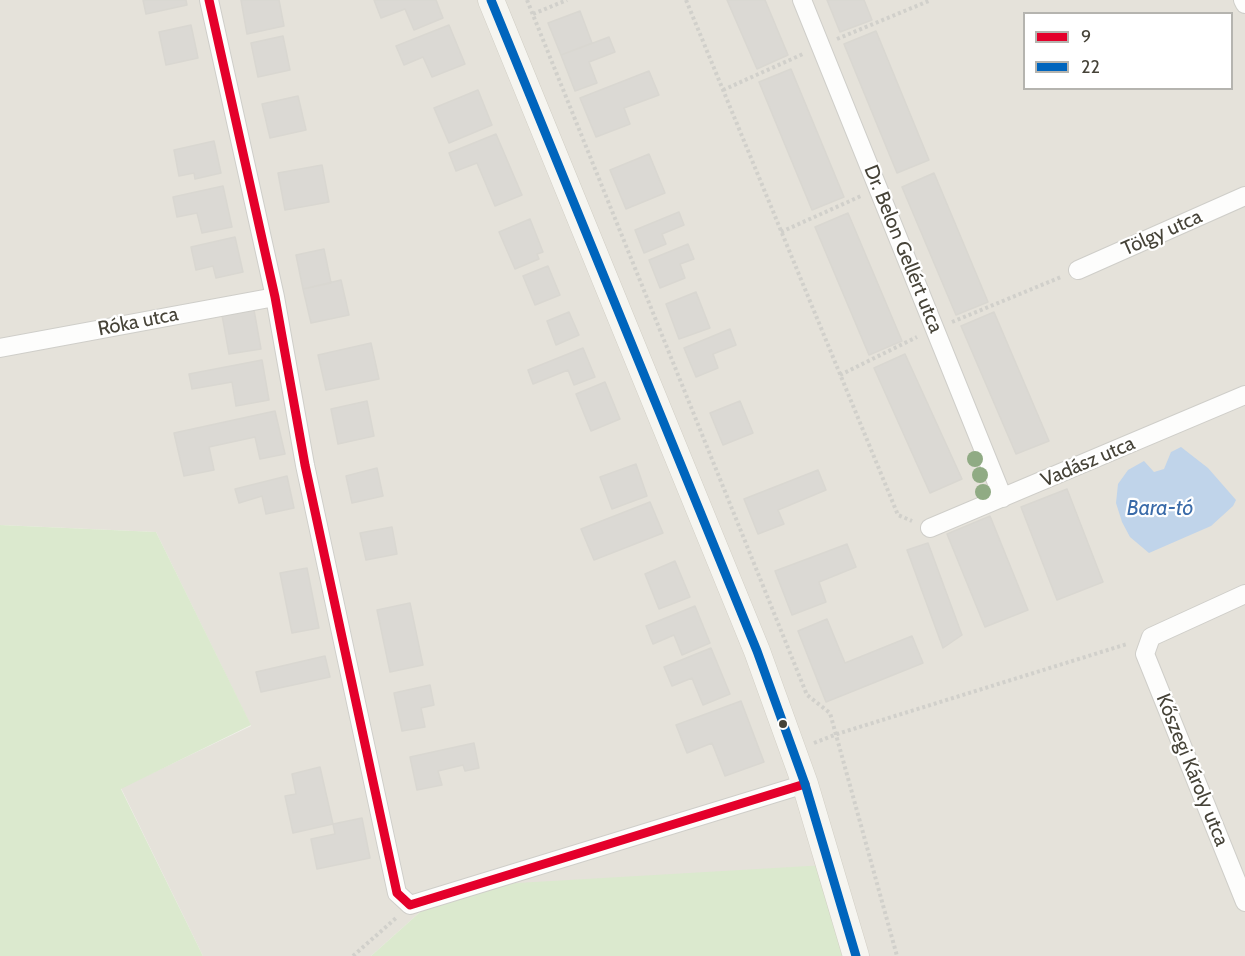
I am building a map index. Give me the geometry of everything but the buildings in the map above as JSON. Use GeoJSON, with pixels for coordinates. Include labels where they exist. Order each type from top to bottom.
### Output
{"type":"FeatureCollection","features":[{"type":"Feature","properties":{"kind":"main road"},"geometry":{"type":"LineString","coordinates":[[491,0],[718,554],[806,784],[856,956]]}},
{"type":"Feature","properties":{"kind":"street"},"geometry":{"type":"LineString","coordinates":[[209,0],[275,297],[305,465],[397,893],[410,905],[806,784]]}},
{"type":"Feature","properties":{"kind":"street","name":"Dr. Belon Gellért utca"},"geometry":{"type":"LineString","coordinates":[[802,0],[1003,498]]}},
{"type":"Feature","properties":{"kind":"street","name":"Tölgy utca"},"geometry":{"type":"LineString","coordinates":[[1078,270],[1245,196]]}},
{"type":"Feature","properties":{"kind":"street","name":"Róka utca"},"geometry":{"type":"LineString","coordinates":[[0,348],[275,297]]}},
{"type":"Feature","properties":{"kind":"street","name":"Vadász utca"},"geometry":{"type":"LineString","coordinates":[[930,528],[1245,395]]}},
{"type":"Feature","properties":{"kind":"street"},"geometry":{"type":"LineString","coordinates":[[1151,637],[1245,594]]}},
{"type":"Feature","properties":{"kind":"street","name":"Kőszegi Károly utca"},"geometry":{"type":"LineString","coordinates":[[1151,637],[1145,654],[1245,902]]}},
{"type":"Feature","properties":{"kind":"path"},"geometry":{"type":"LineString","coordinates":[[527,0],[807,695],[830,713],[897,956]]}},
{"type":"Feature","properties":{"kind":"path"},"geometry":{"type":"LineString","coordinates":[[533,14],[567,0]]}},
{"type":"Feature","properties":{"kind":"path"},"geometry":{"type":"LineString","coordinates":[[686,0],[898,515],[930,528]]}},
{"type":"Feature","properties":{"kind":"path"},"geometry":{"type":"LineString","coordinates":[[723,90],[931,0]]}},
{"type":"Feature","properties":{"kind":"path"},"geometry":{"type":"LineString","coordinates":[[781,232],[878,189]]}},
{"type":"Feature","properties":{"kind":"path"},"geometry":{"type":"LineString","coordinates":[[840,375],[935,329],[1078,270]]}},
{"type":"Feature","properties":{"kind":"path"},"geometry":{"type":"LineString","coordinates":[[793,750],[837,734],[1151,637]]}},
{"type":"Feature","properties":{"kind":"path"},"geometry":{"type":"LineString","coordinates":[[353,956],[410,905]]}},
{"type":"Feature","properties":{"kind":"shaded area"},"geometry":{"type":"Polygon","coordinates":[[[0,0],[1245,0],[1245,956],[844,956],[448,887],[371,956],[203,956],[121,788],[251,726],[156,532],[0,525],[0,0]]]}},
{"type":"Feature","properties":{"kind":"green space"},"geometry":{"type":"Polygon","coordinates":[[[0,525],[156,532],[251,725],[121,789],[203,956],[0,956],[0,525]]]}},
{"type":"Feature","properties":{"kind":"green space"},"geometry":{"type":"Polygon","coordinates":[[[826,865],[844,956],[371,956],[448,887],[826,865]]]}},
{"type":"Feature","properties":{"kind":"water","name":"Bara-tó"},"geometry":{"type":"Polygon","coordinates":[[[1181,447],[1208,468],[1236,500],[1233,506],[1211,526],[1149,553],[1130,537],[1122,522],[1116,503],[1118,484],[1128,470],[1144,461],[1154,472],[1164,469],[1171,452],[1181,447]]]}},
{"type":"Feature","properties":{"kind":"transit line","name":"9"},"geometry":{"type":"LineString","coordinates":[[209,0],[275,297],[305,465],[397,893],[410,905],[805,784]]}},
{"type":"Feature","properties":{"kind":"transit line","name":"22"},"geometry":{"type":"LineString","coordinates":[[491,0],[757,651],[805,784],[856,956]]}}]}
